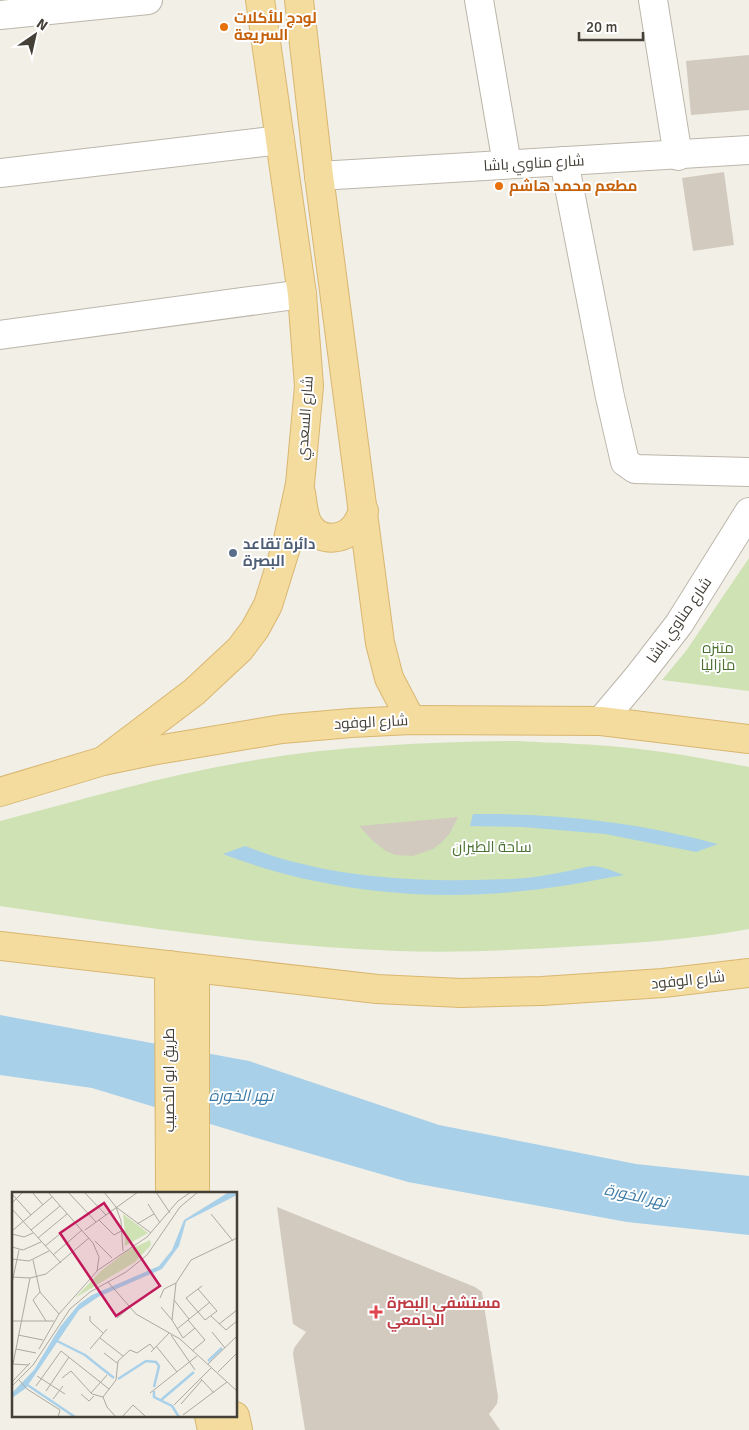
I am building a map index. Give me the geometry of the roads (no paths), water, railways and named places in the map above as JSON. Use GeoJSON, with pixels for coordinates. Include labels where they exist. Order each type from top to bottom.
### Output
{"type":"FeatureCollection","features":[{"type":"Feature","properties":{"kind":"main road","name":"شارع السعدي"},"geometry":{"type":"LineString","coordinates":[[104,761],[194,692],[240,650],[255,629],[268,605],[288,544],[300,484],[309,386],[302,294],[260,0]]}},
{"type":"Feature","properties":{"kind":"main road"},"geometry":{"type":"LineString","coordinates":[[299,0],[319,176],[364,511],[378,634],[389,678],[410,720]]}},
{"type":"Feature","properties":{"kind":"main road"},"geometry":{"type":"LineString","coordinates":[[300,484],[306,521],[321,536],[336,538],[347,533],[356,525],[364,511]]}},
{"type":"Feature","properties":{"kind":"main road","name":"شارع الوفود"},"geometry":{"type":"LineString","coordinates":[[0,792],[104,761],[151,751],[282,729],[351,723],[410,720],[601,721],[749,739]]}},
{"type":"Feature","properties":{"kind":"main road","name":"شارع الوفود"},"geometry":{"type":"LineString","coordinates":[[0,946],[378,989],[461,993],[542,991],[663,983],[749,973]]}},
{"type":"Feature","properties":{"kind":"main road","name":"طريق ابو الخصيب"},"geometry":{"type":"LineString","coordinates":[[170,1192],[182,1125],[182,967]]}},
{"type":"Feature","properties":{"kind":"main road","name":"طريق ابو الخصيب"},"geometry":{"type":"LineString","coordinates":[[182,1125],[195,1192]]}},
{"type":"Feature","properties":{"kind":"street"},"geometry":{"type":"LineString","coordinates":[[0,15],[148,0]]}},
{"type":"Feature","properties":{"kind":"street"},"geometry":{"type":"LineString","coordinates":[[480,0],[507,164]]}},
{"type":"Feature","properties":{"kind":"street"},"geometry":{"type":"LineString","coordinates":[[653,0],[678,156]]}},
{"type":"Feature","properties":{"kind":"street"},"geometry":{"type":"LineString","coordinates":[[0,173],[280,140]]}},
{"type":"Feature","properties":{"kind":"street","name":"شارع مناوي باشا"},"geometry":{"type":"LineString","coordinates":[[319,176],[507,164],[678,156],[749,150]]}},
{"type":"Feature","properties":{"kind":"street"},"geometry":{"type":"LineString","coordinates":[[564,161],[621,452],[625,462],[634,469],[749,472]]}},
{"type":"Feature","properties":{"kind":"street"},"geometry":{"type":"LineString","coordinates":[[0,336],[302,294]]}},
{"type":"Feature","properties":{"kind":"street","name":"شارع مناوي باشا"},"geometry":{"type":"LineString","coordinates":[[601,721],[679,624],[749,512]]}},
{"type":"Feature","properties":{"kind":"water"},"geometry":{"type":"Polygon","coordinates":[[[473,814],[535,815],[597,820],[658,830],[718,844],[696,852],[605,834],[523,827],[470,826],[473,814]]]}},
{"type":"Feature","properties":{"kind":"water"},"geometry":{"type":"Polygon","coordinates":[[[245,846],[310,866],[343,872],[411,879],[519,879],[594,866],[606,868],[624,875],[522,891],[447,895],[408,894],[370,890],[295,877],[223,854],[245,846]]]}},
{"type":"Feature","properties":{"kind":"water","name":"نهر الخورة"},"geometry":{"type":"Polygon","coordinates":[[[0,1015],[249,1061],[439,1125],[636,1164],[749,1176],[749,1235],[627,1222],[408,1182],[92,1088],[0,1075],[0,1015]]]}},
{"type":"Feature","properties":{"kind":"place","name":"لودج للأكلات السريعة"},"geometry":{"type":"Point","coordinates":[224,27]}},
{"type":"Feature","properties":{"kind":"place","name":"مطعم محمد هاشم"},"geometry":{"type":"Point","coordinates":[499,186]}},
{"type":"Feature","properties":{"kind":"place","name":"دائرة تقاعد البصرة"},"geometry":{"type":"Point","coordinates":[233,553]}},
{"type":"Feature","properties":{"kind":"place","name":"مستشفى البصرة الجامعي"},"geometry":{"type":"Point","coordinates":[376,1312]}},
{"type":"Feature","properties":{"kind":"park label","name":"متنزه مازاليا"},"geometry":{"type":"Point","coordinates":[718,656]}},
{"type":"Feature","properties":{"kind":"park label","name":"ساحة الطيران"},"geometry":{"type":"Point","coordinates":[492,847]}}]}
